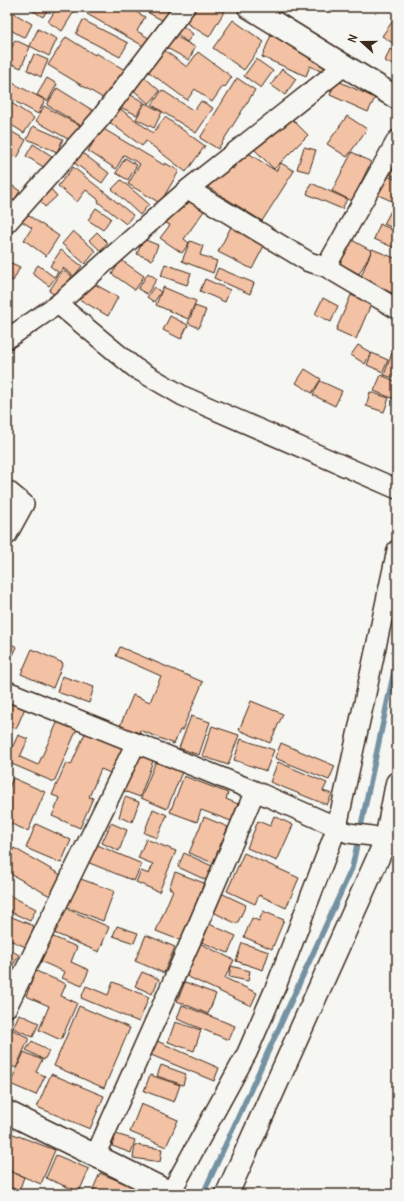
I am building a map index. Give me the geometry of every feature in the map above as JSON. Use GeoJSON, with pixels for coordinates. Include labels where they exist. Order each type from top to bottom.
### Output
{"type":"FeatureCollection","features":[{"type":"Feature","properties":{"kind":"street"},"geometry":{"type":"LineString","coordinates":[[7,223],[99,120],[185,7]]}},
{"type":"Feature","properties":{"kind":"street"},"geometry":{"type":"LineString","coordinates":[[249,7],[397,98]]}},
{"type":"Feature","properties":{"kind":"street"},"geometry":{"type":"LineString","coordinates":[[7,339],[58,304],[188,189],[344,66]]}},
{"type":"Feature","properties":{"kind":"street"},"geometry":{"type":"LineString","coordinates":[[326,267],[397,140]]}},
{"type":"Feature","properties":{"kind":"street"},"geometry":{"type":"LineString","coordinates":[[188,189],[309,262],[326,267],[397,308]]}},
{"type":"Feature","properties":{"kind":"street"},"geometry":{"type":"LineString","coordinates":[[58,304],[136,368],[183,396],[397,490]]}},
{"type":"Feature","properties":{"kind":"street"},"geometry":{"type":"LineString","coordinates":[[7,490],[24,504],[7,535]]}},
{"type":"Feature","properties":{"kind":"street"},"geometry":{"type":"LineString","coordinates":[[7,1112],[171,1194],[247,1053],[343,830],[397,550]]}},
{"type":"Feature","properties":{"kind":"street"},"geometry":{"type":"LineString","coordinates":[[7,691],[254,791],[343,830],[385,841]]}},
{"type":"Feature","properties":{"kind":"street"},"geometry":{"type":"LineString","coordinates":[[7,1007],[136,743]]}},
{"type":"Feature","properties":{"kind":"street"},"geometry":{"type":"LineString","coordinates":[[227,1194],[385,841],[397,783]]}},
{"type":"Feature","properties":{"kind":"street"},"geometry":{"type":"LineString","coordinates":[[95,1156],[197,927],[254,791]]}},
{"type":"Feature","properties":{"kind":"building"},"geometry":{"type":"Polygon","coordinates":[[[27,7],[49,7],[43,17],[27,7]]]}},
{"type":"Feature","properties":{"kind":"building"},"geometry":{"type":"Polygon","coordinates":[[[57,7],[69,7],[75,10],[62,31],[48,22],[57,7]]]}},
{"type":"Feature","properties":{"kind":"building"},"geometry":{"type":"Polygon","coordinates":[[[91,7],[128,7],[145,17],[137,31],[152,40],[147,48],[87,14],[91,7]]]}},
{"type":"Feature","properties":{"kind":"building"},"geometry":{"type":"Polygon","coordinates":[[[138,7],[170,7],[174,9],[167,23],[138,7]]]}},
{"type":"Feature","properties":{"kind":"building"},"geometry":{"type":"Polygon","coordinates":[[[188,7],[227,7],[209,37],[180,19],[188,7]]]}},
{"type":"Feature","properties":{"kind":"building"},"geometry":{"type":"Polygon","coordinates":[[[7,9],[32,24],[25,38],[7,28],[7,9]]]}},
{"type":"Feature","properties":{"kind":"building"},"geometry":{"type":"Polygon","coordinates":[[[397,15],[397,46],[382,36],[397,15]]]}},
{"type":"Feature","properties":{"kind":"building"},"geometry":{"type":"Polygon","coordinates":[[[83,20],[128,43],[120,57],[76,34],[83,20]]]}},
{"type":"Feature","properties":{"kind":"building"},"geometry":{"type":"Polygon","coordinates":[[[233,20],[264,42],[244,70],[213,48],[233,20]]]}},
{"type":"Feature","properties":{"kind":"building"},"geometry":{"type":"Polygon","coordinates":[[[178,22],[193,34],[187,42],[172,30],[178,22]]]}},
{"type":"Feature","properties":{"kind":"building"},"geometry":{"type":"Polygon","coordinates":[[[38,29],[57,39],[49,56],[30,46],[38,29]]]}},
{"type":"Feature","properties":{"kind":"building"},"geometry":{"type":"Polygon","coordinates":[[[170,33],[195,47],[189,60],[163,46],[170,33]]]}},
{"type":"Feature","properties":{"kind":"building"},"geometry":{"type":"Polygon","coordinates":[[[271,35],[330,61],[325,73],[310,66],[306,76],[262,57],[271,35]]]}},
{"type":"Feature","properties":{"kind":"building"},"geometry":{"type":"Polygon","coordinates":[[[66,37],[95,55],[96,53],[125,70],[106,100],[48,65],[66,37]]]}},
{"type":"Feature","properties":{"kind":"building"},"geometry":{"type":"Polygon","coordinates":[[[15,40],[30,47],[21,68],[7,62],[15,40]]]}},
{"type":"Feature","properties":{"kind":"building"},"geometry":{"type":"Polygon","coordinates":[[[160,47],[187,67],[198,52],[232,77],[225,87],[223,86],[212,102],[195,89],[187,100],[145,69],[160,47]]]}},
{"type":"Feature","properties":{"kind":"building"},"geometry":{"type":"Polygon","coordinates":[[[390,49],[397,52],[397,67],[385,61],[390,49]]]}},
{"type":"Feature","properties":{"kind":"building"},"geometry":{"type":"Polygon","coordinates":[[[34,54],[48,60],[41,77],[27,70],[34,54]]]}},
{"type":"Feature","properties":{"kind":"building"},"geometry":{"type":"Polygon","coordinates":[[[256,59],[273,71],[261,88],[244,76],[256,59]]]}},
{"type":"Feature","properties":{"kind":"building"},"geometry":{"type":"Polygon","coordinates":[[[282,69],[296,79],[285,95],[271,85],[282,69]]]}},
{"type":"Feature","properties":{"kind":"building"},"geometry":{"type":"Polygon","coordinates":[[[142,75],[160,91],[149,104],[131,88],[142,75]]]}},
{"type":"Feature","properties":{"kind":"building"},"geometry":{"type":"Polygon","coordinates":[[[47,78],[57,84],[48,101],[37,95],[47,78]]]}},
{"type":"Feature","properties":{"kind":"building"},"geometry":{"type":"Polygon","coordinates":[[[237,78],[255,90],[218,149],[200,138],[237,78]]]}},
{"type":"Feature","properties":{"kind":"building"},"geometry":{"type":"Polygon","coordinates":[[[7,80],[45,100],[38,114],[7,97],[7,80]]]}},
{"type":"Feature","properties":{"kind":"building"},"geometry":{"type":"Polygon","coordinates":[[[336,80],[375,98],[368,112],[330,95],[336,80]]]}},
{"type":"Feature","properties":{"kind":"building"},"geometry":{"type":"Polygon","coordinates":[[[57,88],[97,113],[88,130],[47,105],[57,88]]]}},
{"type":"Feature","properties":{"kind":"building"},"geometry":{"type":"Polygon","coordinates":[[[162,90],[194,111],[201,101],[213,108],[196,133],[152,105],[162,90]]]}},
{"type":"Feature","properties":{"kind":"building"},"geometry":{"type":"Polygon","coordinates":[[[123,91],[144,102],[137,115],[116,105],[123,91]]]}},
{"type":"Feature","properties":{"kind":"building"},"geometry":{"type":"Polygon","coordinates":[[[7,100],[34,118],[24,133],[7,122],[7,100]]]}},
{"type":"Feature","properties":{"kind":"building"},"geometry":{"type":"Polygon","coordinates":[[[145,103],[162,112],[154,128],[136,119],[145,103]]]}},
{"type":"Feature","properties":{"kind":"building"},"geometry":{"type":"Polygon","coordinates":[[[115,105],[153,133],[165,117],[205,146],[186,172],[146,141],[142,146],[105,119],[115,105]]]}},
{"type":"Feature","properties":{"kind":"building"},"geometry":{"type":"Polygon","coordinates":[[[44,106],[84,128],[75,143],[36,121],[44,106]]]}},
{"type":"Feature","properties":{"kind":"building"},"geometry":{"type":"Polygon","coordinates":[[[287,114],[308,135],[274,169],[251,146],[287,114]]]}},
{"type":"Feature","properties":{"kind":"building"},"geometry":{"type":"Polygon","coordinates":[[[347,116],[367,129],[347,157],[327,144],[347,116]]]}},
{"type":"Feature","properties":{"kind":"building"},"geometry":{"type":"Polygon","coordinates":[[[33,126],[63,139],[57,152],[27,139],[33,126]]]}},
{"type":"Feature","properties":{"kind":"building"},"geometry":{"type":"Polygon","coordinates":[[[102,128],[164,165],[165,163],[179,171],[160,203],[128,184],[140,164],[124,155],[116,169],[88,151],[102,128]]]}},
{"type":"Feature","properties":{"kind":"building"},"geometry":{"type":"Polygon","coordinates":[[[7,129],[26,140],[17,158],[7,152],[7,129]]]}},
{"type":"Feature","properties":{"kind":"building"},"geometry":{"type":"Polygon","coordinates":[[[33,144],[52,156],[45,168],[26,156],[33,144]]]}},
{"type":"Feature","properties":{"kind":"building"},"geometry":{"type":"Polygon","coordinates":[[[304,147],[316,150],[309,172],[297,169],[304,147]]]}},
{"type":"Feature","properties":{"kind":"building"},"geometry":{"type":"Polygon","coordinates":[[[245,151],[276,171],[281,163],[294,171],[262,221],[206,186],[222,162],[233,169],[245,151]]]}},
{"type":"Feature","properties":{"kind":"building"},"geometry":{"type":"Polygon","coordinates":[[[397,151],[397,178],[387,173],[397,151]]]}},
{"type":"Feature","properties":{"kind":"building"},"geometry":{"type":"Polygon","coordinates":[[[81,152],[109,173],[102,183],[73,162],[81,152]]]}},
{"type":"Feature","properties":{"kind":"building"},"geometry":{"type":"Polygon","coordinates":[[[352,152],[371,162],[352,201],[332,191],[352,152]]]}},
{"type":"Feature","properties":{"kind":"building"},"geometry":{"type":"Polygon","coordinates":[[[125,158],[137,165],[128,180],[116,173],[125,158]]]}},
{"type":"Feature","properties":{"kind":"building"},"geometry":{"type":"Polygon","coordinates":[[[73,167],[133,215],[126,224],[98,202],[99,200],[86,190],[77,202],[58,186],[73,167]]]}},
{"type":"Feature","properties":{"kind":"building"},"geometry":{"type":"Polygon","coordinates":[[[387,176],[397,180],[397,196],[394,202],[378,195],[387,176]]]}},
{"type":"Feature","properties":{"kind":"building"},"geometry":{"type":"Polygon","coordinates":[[[121,180],[149,204],[140,215],[112,189],[121,180]]]}},
{"type":"Feature","properties":{"kind":"building"},"geometry":{"type":"Polygon","coordinates":[[[7,182],[20,191],[8,210],[7,209],[7,182]]]}},
{"type":"Feature","properties":{"kind":"building"},"geometry":{"type":"Polygon","coordinates":[[[311,183],[347,199],[342,209],[307,194],[311,183]]]}},
{"type":"Feature","properties":{"kind":"building"},"geometry":{"type":"Polygon","coordinates":[[[49,187],[57,196],[45,207],[37,197],[49,187]]]}},
{"type":"Feature","properties":{"kind":"building"},"geometry":{"type":"Polygon","coordinates":[[[185,198],[204,211],[184,239],[189,243],[182,253],[160,238],[170,225],[166,223],[185,198]]]}},
{"type":"Feature","properties":{"kind":"building"},"geometry":{"type":"Polygon","coordinates":[[[397,199],[397,230],[384,224],[397,199]]]}},
{"type":"Feature","properties":{"kind":"building"},"geometry":{"type":"Polygon","coordinates":[[[96,208],[111,218],[103,230],[88,220],[96,208]]]}},
{"type":"Feature","properties":{"kind":"building"},"geometry":{"type":"Polygon","coordinates":[[[22,211],[59,236],[46,256],[24,240],[32,228],[17,218],[22,211]]]}},
{"type":"Feature","properties":{"kind":"building"},"geometry":{"type":"Polygon","coordinates":[[[380,224],[397,232],[397,249],[374,239],[380,224]]]}},
{"type":"Feature","properties":{"kind":"building"},"geometry":{"type":"Polygon","coordinates":[[[232,225],[266,242],[252,269],[218,252],[232,225]]]}},
{"type":"Feature","properties":{"kind":"building"},"geometry":{"type":"Polygon","coordinates":[[[73,231],[96,251],[85,264],[62,244],[73,231]]]}},
{"type":"Feature","properties":{"kind":"building"},"geometry":{"type":"Polygon","coordinates":[[[97,232],[108,243],[101,251],[89,240],[97,232]]]}},
{"type":"Feature","properties":{"kind":"building"},"geometry":{"type":"Polygon","coordinates":[[[143,239],[158,245],[152,260],[137,254],[143,239]]]}},
{"type":"Feature","properties":{"kind":"building"},"geometry":{"type":"Polygon","coordinates":[[[350,239],[372,251],[359,274],[337,262],[350,239]]]}},
{"type":"Feature","properties":{"kind":"building"},"geometry":{"type":"Polygon","coordinates":[[[190,241],[203,246],[200,255],[217,261],[213,273],[182,261],[190,241]]]}},
{"type":"Feature","properties":{"kind":"building"},"geometry":{"type":"Polygon","coordinates":[[[372,249],[397,259],[397,295],[360,279],[372,249]]]}},
{"type":"Feature","properties":{"kind":"building"},"geometry":{"type":"Polygon","coordinates":[[[61,250],[82,266],[74,276],[63,268],[49,286],[32,273],[38,265],[54,277],[58,272],[50,266],[61,250]]]}},
{"type":"Feature","properties":{"kind":"building"},"geometry":{"type":"Polygon","coordinates":[[[121,260],[144,276],[135,290],[112,274],[121,260]]]}},
{"type":"Feature","properties":{"kind":"building"},"geometry":{"type":"Polygon","coordinates":[[[7,261],[20,267],[13,281],[7,278],[7,261]]]}},
{"type":"Feature","properties":{"kind":"building"},"geometry":{"type":"Polygon","coordinates":[[[165,264],[191,273],[187,285],[161,276],[165,264]]]}},
{"type":"Feature","properties":{"kind":"building"},"geometry":{"type":"Polygon","coordinates":[[[218,268],[254,283],[250,294],[214,278],[218,268]]]}},
{"type":"Feature","properties":{"kind":"building"},"geometry":{"type":"Polygon","coordinates":[[[63,270],[72,276],[58,297],[49,291],[63,270]]]}},
{"type":"Feature","properties":{"kind":"building"},"geometry":{"type":"Polygon","coordinates":[[[148,273],[157,279],[147,294],[138,289],[148,273]]]}},
{"type":"Feature","properties":{"kind":"building"},"geometry":{"type":"Polygon","coordinates":[[[205,279],[230,290],[225,302],[200,291],[205,279]]]}},
{"type":"Feature","properties":{"kind":"building"},"geometry":{"type":"Polygon","coordinates":[[[89,281],[118,297],[108,316],[79,299],[89,281]]]}},
{"type":"Feature","properties":{"kind":"building"},"geometry":{"type":"Polygon","coordinates":[[[154,287],[161,292],[154,302],[147,297],[154,287]]]}},
{"type":"Feature","properties":{"kind":"building"},"geometry":{"type":"Polygon","coordinates":[[[163,287],[196,301],[188,319],[156,305],[163,287]]]}},
{"type":"Feature","properties":{"kind":"building"},"geometry":{"type":"Polygon","coordinates":[[[351,295],[371,304],[356,339],[336,330],[351,295]]]}},
{"type":"Feature","properties":{"kind":"building"},"geometry":{"type":"Polygon","coordinates":[[[323,298],[338,306],[331,322],[315,314],[323,298]]]}},
{"type":"Feature","properties":{"kind":"building"},"geometry":{"type":"Polygon","coordinates":[[[195,306],[206,310],[199,328],[188,323],[195,306]]]}},
{"type":"Feature","properties":{"kind":"building"},"geometry":{"type":"Polygon","coordinates":[[[170,316],[188,325],[181,339],[163,330],[170,316]]]}},
{"type":"Feature","properties":{"kind":"building"},"geometry":{"type":"Polygon","coordinates":[[[358,345],[371,353],[365,364],[351,355],[358,345]]]}},
{"type":"Feature","properties":{"kind":"building"},"geometry":{"type":"Polygon","coordinates":[[[372,353],[388,360],[383,372],[367,365],[372,353]]]}},
{"type":"Feature","properties":{"kind":"building"},"geometry":{"type":"Polygon","coordinates":[[[392,353],[397,355],[397,379],[384,375],[392,353]]]}},
{"type":"Feature","properties":{"kind":"building"},"geometry":{"type":"Polygon","coordinates":[[[305,369],[321,379],[312,393],[296,383],[305,369]]]}},
{"type":"Feature","properties":{"kind":"building"},"geometry":{"type":"Polygon","coordinates":[[[381,375],[397,382],[397,400],[374,391],[381,375]]]}},
{"type":"Feature","properties":{"kind":"building"},"geometry":{"type":"Polygon","coordinates":[[[320,381],[342,391],[335,406],[313,395],[320,381]]]}},
{"type":"Feature","properties":{"kind":"building"},"geometry":{"type":"Polygon","coordinates":[[[370,392],[389,398],[384,412],[366,406],[370,392]]]}},
{"type":"Feature","properties":{"kind":"building"},"geometry":{"type":"Polygon","coordinates":[[[7,642],[17,647],[7,668],[7,642]]]}},
{"type":"Feature","properties":{"kind":"building"},"geometry":{"type":"Polygon","coordinates":[[[120,647],[203,682],[182,730],[180,730],[174,744],[140,730],[139,734],[120,726],[133,695],[150,702],[161,676],[116,656],[120,647]]]}},
{"type":"Feature","properties":{"kind":"building"},"geometry":{"type":"Polygon","coordinates":[[[32,649],[63,663],[53,688],[21,674],[32,649]]]}},
{"type":"Feature","properties":{"kind":"building"},"geometry":{"type":"Polygon","coordinates":[[[62,676],[94,687],[89,703],[57,692],[62,676]]]}},
{"type":"Feature","properties":{"kind":"building"},"geometry":{"type":"Polygon","coordinates":[[[7,701],[25,708],[16,729],[7,725],[7,701]]]}},
{"type":"Feature","properties":{"kind":"building"},"geometry":{"type":"Polygon","coordinates":[[[251,701],[283,714],[270,743],[239,730],[251,701]]]}},
{"type":"Feature","properties":{"kind":"building"},"geometry":{"type":"Polygon","coordinates":[[[191,716],[210,722],[199,755],[179,748],[191,716]]]}},
{"type":"Feature","properties":{"kind":"building"},"geometry":{"type":"Polygon","coordinates":[[[58,721],[77,729],[54,782],[7,762],[18,735],[28,739],[20,757],[38,765],[58,721]]]}},
{"type":"Feature","properties":{"kind":"building"},"geometry":{"type":"Polygon","coordinates":[[[212,726],[239,735],[228,765],[202,756],[212,726]]]}},
{"type":"Feature","properties":{"kind":"building"},"geometry":{"type":"Polygon","coordinates":[[[86,731],[127,749],[115,775],[101,769],[89,797],[93,798],[80,828],[52,816],[60,798],[52,795],[66,763],[71,765],[86,731]]]}},
{"type":"Feature","properties":{"kind":"building"},"geometry":{"type":"Polygon","coordinates":[[[241,739],[274,750],[266,771],[234,760],[241,739]]]}},
{"type":"Feature","properties":{"kind":"building"},"geometry":{"type":"Polygon","coordinates":[[[281,743],[335,766],[329,780],[275,758],[281,743]]]}},
{"type":"Feature","properties":{"kind":"building"},"geometry":{"type":"Polygon","coordinates":[[[135,751],[154,758],[140,797],[121,790],[135,751]]]}},
{"type":"Feature","properties":{"kind":"building"},"geometry":{"type":"Polygon","coordinates":[[[156,761],[182,772],[167,809],[141,798],[156,761]]]}},
{"type":"Feature","properties":{"kind":"building"},"geometry":{"type":"Polygon","coordinates":[[[278,762],[327,783],[323,791],[332,794],[327,805],[270,782],[278,762]]]}},
{"type":"Feature","properties":{"kind":"building"},"geometry":{"type":"Polygon","coordinates":[[[184,776],[228,793],[226,799],[238,804],[231,821],[201,810],[197,822],[170,812],[184,776]]]}},
{"type":"Feature","properties":{"kind":"building"},"geometry":{"type":"Polygon","coordinates":[[[13,778],[45,792],[28,831],[7,822],[7,792],[13,778]]]}},
{"type":"Feature","properties":{"kind":"building"},"geometry":{"type":"Polygon","coordinates":[[[125,797],[139,802],[132,822],[119,817],[125,797]]]}},
{"type":"Feature","properties":{"kind":"building"},"geometry":{"type":"Polygon","coordinates":[[[153,809],[167,815],[157,838],[144,833],[153,809]]]}},
{"type":"Feature","properties":{"kind":"building"},"geometry":{"type":"Polygon","coordinates":[[[274,816],[293,825],[277,861],[247,848],[258,821],[270,826],[274,816]]]}},
{"type":"Feature","properties":{"kind":"building"},"geometry":{"type":"Polygon","coordinates":[[[204,817],[228,827],[213,863],[189,853],[204,817]]]}},
{"type":"Feature","properties":{"kind":"building"},"geometry":{"type":"Polygon","coordinates":[[[111,823],[127,830],[119,851],[102,843],[111,823]]]}},
{"type":"Feature","properties":{"kind":"building"},"geometry":{"type":"Polygon","coordinates":[[[36,824],[71,840],[61,863],[26,848],[36,824]]]}},
{"type":"Feature","properties":{"kind":"building"},"geometry":{"type":"Polygon","coordinates":[[[146,839],[176,851],[159,892],[136,882],[141,871],[149,874],[153,864],[138,858],[146,839]]]}},
{"type":"Feature","properties":{"kind":"building"},"geometry":{"type":"Polygon","coordinates":[[[95,844],[142,864],[134,881],[87,862],[95,844]]]}},
{"type":"Feature","properties":{"kind":"building"},"geometry":{"type":"Polygon","coordinates":[[[14,848],[61,875],[50,896],[7,872],[7,860],[14,848]]]}},
{"type":"Feature","properties":{"kind":"building"},"geometry":{"type":"Polygon","coordinates":[[[184,853],[212,866],[206,880],[178,867],[184,853]]]}},
{"type":"Feature","properties":{"kind":"building"},"geometry":{"type":"Polygon","coordinates":[[[244,853],[299,878],[286,908],[259,895],[255,904],[227,891],[244,853]]]}},
{"type":"Feature","properties":{"kind":"building"},"geometry":{"type":"Polygon","coordinates":[[[175,872],[204,883],[182,941],[156,931],[173,890],[169,888],[175,872]]]}},
{"type":"Feature","properties":{"kind":"building"},"geometry":{"type":"Polygon","coordinates":[[[78,878],[114,891],[103,921],[67,907],[78,878]]]}},
{"type":"Feature","properties":{"kind":"building"},"geometry":{"type":"Polygon","coordinates":[[[221,893],[246,905],[237,924],[213,912],[221,893]]]}},
{"type":"Feature","properties":{"kind":"building"},"geometry":{"type":"Polygon","coordinates":[[[7,894],[36,909],[30,921],[7,910],[7,894]]]}},
{"type":"Feature","properties":{"kind":"building"},"geometry":{"type":"Polygon","coordinates":[[[65,908],[109,927],[99,952],[54,933],[65,908]]]}},
{"type":"Feature","properties":{"kind":"building"},"geometry":{"type":"Polygon","coordinates":[[[263,911],[284,920],[272,949],[244,937],[252,918],[259,921],[263,911]]]}},
{"type":"Feature","properties":{"kind":"building"},"geometry":{"type":"Polygon","coordinates":[[[7,915],[34,926],[26,947],[7,939],[7,915]]]}},
{"type":"Feature","properties":{"kind":"building"},"geometry":{"type":"Polygon","coordinates":[[[207,923],[236,936],[228,953],[199,941],[207,923]]]}},
{"type":"Feature","properties":{"kind":"building"},"geometry":{"type":"Polygon","coordinates":[[[117,926],[138,933],[134,943],[113,936],[117,926]]]}},
{"type":"Feature","properties":{"kind":"building"},"geometry":{"type":"Polygon","coordinates":[[[146,935],[175,947],[164,973],[135,961],[146,935]]]}},
{"type":"Feature","properties":{"kind":"building"},"geometry":{"type":"Polygon","coordinates":[[[51,936],[77,947],[71,962],[89,970],[82,986],[62,978],[65,972],[40,961],[51,936]]]}},
{"type":"Feature","properties":{"kind":"building"},"geometry":{"type":"Polygon","coordinates":[[[199,943],[234,960],[225,978],[257,993],[251,1006],[184,975],[199,943]]]}},
{"type":"Feature","properties":{"kind":"building"},"geometry":{"type":"Polygon","coordinates":[[[242,943],[269,952],[263,970],[236,961],[242,943]]]}},
{"type":"Feature","properties":{"kind":"building"},"geometry":{"type":"Polygon","coordinates":[[[7,948],[19,955],[7,975],[7,948]]]}},
{"type":"Feature","properties":{"kind":"building"},"geometry":{"type":"Polygon","coordinates":[[[231,966],[250,971],[248,981],[229,977],[231,966]]]}},
{"type":"Feature","properties":{"kind":"building"},"geometry":{"type":"Polygon","coordinates":[[[36,971],[66,984],[61,996],[77,1003],[61,1040],[39,1030],[49,1006],[26,996],[36,971]]]}},
{"type":"Feature","properties":{"kind":"building"},"geometry":{"type":"Polygon","coordinates":[[[142,972],[159,979],[152,994],[135,986],[142,972]]]}},
{"type":"Feature","properties":{"kind":"building"},"geometry":{"type":"Polygon","coordinates":[[[113,982],[149,997],[139,1022],[81,998],[86,986],[108,995],[113,982]]]}},
{"type":"Feature","properties":{"kind":"building"},"geometry":{"type":"Polygon","coordinates":[[[185,982],[216,994],[208,1014],[177,1001],[185,982]]]}},
{"type":"Feature","properties":{"kind":"building"},"geometry":{"type":"Polygon","coordinates":[[[182,1005],[235,1026],[229,1040],[177,1019],[182,1005]]]}},
{"type":"Feature","properties":{"kind":"building"},"geometry":{"type":"Polygon","coordinates":[[[79,1006],[130,1028],[104,1088],[54,1066],[79,1006]]]}},
{"type":"Feature","properties":{"kind":"building"},"geometry":{"type":"Polygon","coordinates":[[[19,1014],[39,1023],[33,1037],[13,1028],[19,1014]]]}},
{"type":"Feature","properties":{"kind":"building"},"geometry":{"type":"Polygon","coordinates":[[[175,1022],[201,1030],[194,1051],[168,1042],[175,1022]]]}},
{"type":"Feature","properties":{"kind":"building"},"geometry":{"type":"Polygon","coordinates":[[[9,1028],[29,1038],[16,1068],[7,1064],[7,1032],[9,1028]]]}},
{"type":"Feature","properties":{"kind":"building"},"geometry":{"type":"Polygon","coordinates":[[[32,1041],[49,1051],[44,1060],[26,1050],[32,1041]]]}},
{"type":"Feature","properties":{"kind":"building"},"geometry":{"type":"Polygon","coordinates":[[[157,1041],[219,1068],[214,1081],[151,1055],[157,1041]]]}},
{"type":"Feature","properties":{"kind":"building"},"geometry":{"type":"Polygon","coordinates":[[[24,1052],[42,1060],[36,1072],[45,1076],[36,1095],[10,1084],[24,1052]]]}},
{"type":"Feature","properties":{"kind":"building"},"geometry":{"type":"Polygon","coordinates":[[[161,1065],[186,1074],[183,1085],[157,1076],[161,1065]]]}},
{"type":"Feature","properties":{"kind":"building"},"geometry":{"type":"Polygon","coordinates":[[[51,1074],[104,1096],[90,1129],[37,1107],[51,1074]]]}},
{"type":"Feature","properties":{"kind":"building"},"geometry":{"type":"Polygon","coordinates":[[[150,1075],[180,1085],[174,1102],[144,1091],[150,1075]]]}},
{"type":"Feature","properties":{"kind":"building"},"geometry":{"type":"Polygon","coordinates":[[[141,1104],[178,1120],[166,1147],[130,1132],[141,1104]]]}},
{"type":"Feature","properties":{"kind":"building"},"geometry":{"type":"Polygon","coordinates":[[[8,1132],[55,1150],[41,1184],[7,1170],[8,1132]]]}},
{"type":"Feature","properties":{"kind":"building"},"geometry":{"type":"Polygon","coordinates":[[[116,1134],[135,1140],[131,1153],[112,1146],[116,1134]]]}},
{"type":"Feature","properties":{"kind":"building"},"geometry":{"type":"Polygon","coordinates":[[[135,1145],[162,1149],[160,1162],[133,1158],[135,1145]]]}},
{"type":"Feature","properties":{"kind":"building"},"geometry":{"type":"Polygon","coordinates":[[[56,1155],[89,1169],[79,1192],[46,1178],[56,1155]]]}},
{"type":"Feature","properties":{"kind":"building"},"geometry":{"type":"Polygon","coordinates":[[[7,1170],[24,1177],[19,1191],[7,1186],[7,1170]]]}},
{"type":"Feature","properties":{"kind":"building"},"geometry":{"type":"Polygon","coordinates":[[[100,1173],[150,1194],[105,1194],[93,1189],[100,1173]]]}},
{"type":"Feature","properties":{"kind":"waterway"},"geometry":{"type":"LineString","coordinates":[[203,1194],[352,868],[397,657]]}}]}
